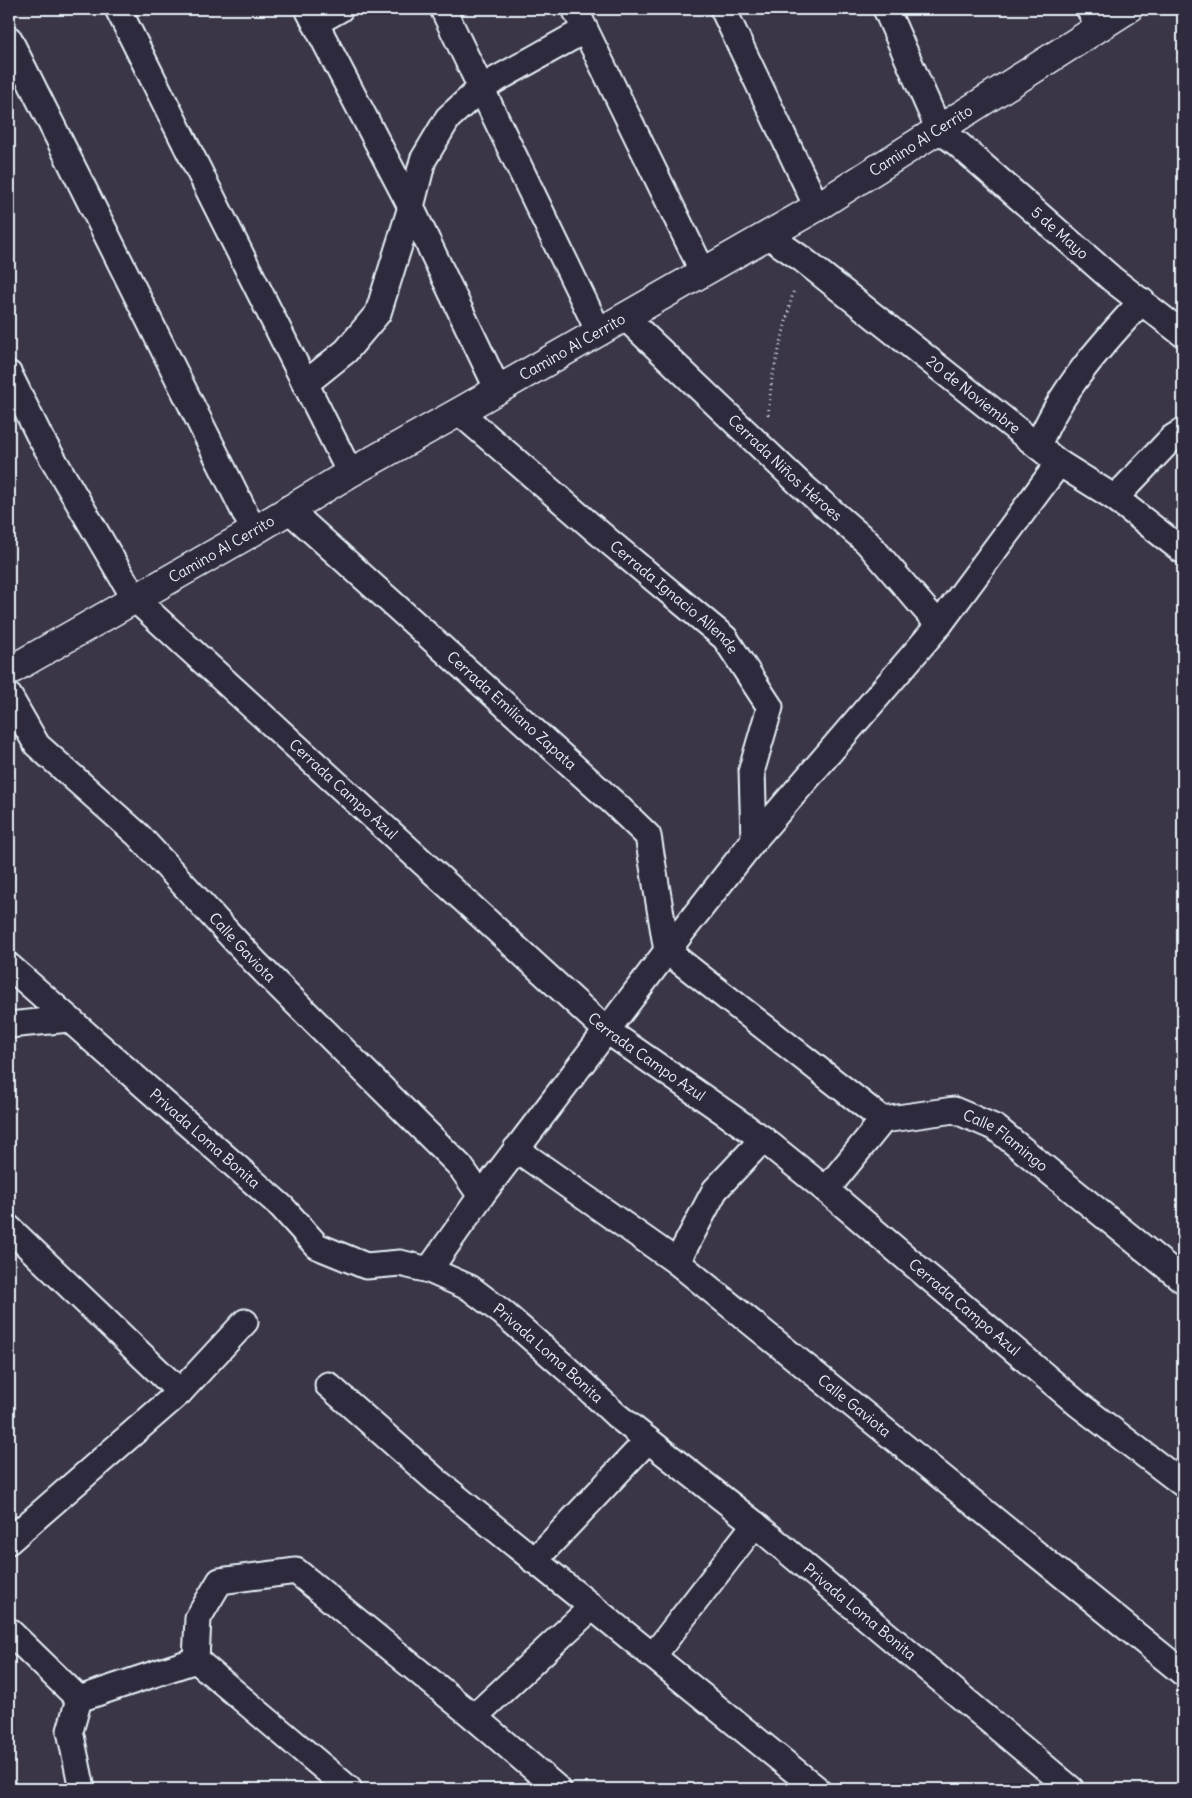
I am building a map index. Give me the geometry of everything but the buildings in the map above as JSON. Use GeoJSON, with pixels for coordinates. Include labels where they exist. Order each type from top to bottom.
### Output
{"type":"FeatureCollection","features":[{"type":"Feature","properties":{"kind":"street"},"geometry":{"type":"LineString","coordinates":[[118,9],[350,473]]}},
{"type":"Feature","properties":{"kind":"street"},"geometry":{"type":"LineString","coordinates":[[340,9],[312,16],[411,207],[498,390]]}},
{"type":"Feature","properties":{"kind":"street"},"geometry":{"type":"LineString","coordinates":[[443,9],[599,332]]}},
{"type":"Feature","properties":{"kind":"street"},"geometry":{"type":"LineString","coordinates":[[723,9],[817,207]]}},
{"type":"Feature","properties":{"kind":"street"},"geometry":{"type":"LineString","coordinates":[[886,9],[939,130]]}},
{"type":"Feature","properties":{"kind":"street","name":"Camino Al Cerrito"},"geometry":{"type":"LineString","coordinates":[[9,672],[254,531],[350,473],[817,207],[939,130],[1094,17],[1128,9]]}},
{"type":"Feature","properties":{"kind":"street"},"geometry":{"type":"LineString","coordinates":[[305,384],[346,351],[378,312],[411,207],[423,160],[448,118],[481,88],[580,19],[703,272]]}},
{"type":"Feature","properties":{"kind":"street"},"geometry":{"type":"LineString","coordinates":[[9,39],[254,531]]}},
{"type":"Feature","properties":{"kind":"street","name":"5 de Mayo"},"geometry":{"type":"LineString","coordinates":[[939,130],[958,144],[1112,279],[1183,334]]}},
{"type":"Feature","properties":{"kind":"street","name":"20 de Noviembre"},"geometry":{"type":"LineString","coordinates":[[767,235],[802,259],[1059,463],[1115,498],[1183,551]]}},
{"type":"Feature","properties":{"kind":"street"},"geometry":{"type":"LineString","coordinates":[[1038,446],[1058,404],[1106,340],[1142,301]]}},
{"type":"Feature","properties":{"kind":"street","name":"Cerrada Niños Héroes"},"geometry":{"type":"LineString","coordinates":[[624,317],[799,483],[867,542],[939,625]]}},
{"type":"Feature","properties":{"kind":"street","name":"Cerrada Campo Azul"},"geometry":{"type":"LineString","coordinates":[[9,374],[39,435],[136,599],[606,1030],[763,1139],[826,1190],[1078,1404],[1183,1484]]}},
{"type":"Feature","properties":{"kind":"street","name":"Cerrada Ignacio Allende"},"geometry":{"type":"LineString","coordinates":[[459,412],[612,544],[725,638],[770,707],[752,769],[754,840]]}},
{"type":"Feature","properties":{"kind":"street"},"geometry":{"type":"LineString","coordinates":[[1115,498],[1172,438],[1183,431]]}},
{"type":"Feature","properties":{"kind":"street"},"geometry":{"type":"LineString","coordinates":[[429,1270],[480,1196],[667,951],[754,840],[939,625],[1059,463]]}},
{"type":"Feature","properties":{"kind":"street","name":"Cerrada Emiliano Zapata"},"geometry":{"type":"LineString","coordinates":[[288,509],[648,836],[667,951]]}},
{"type":"Feature","properties":{"kind":"street","name":"Calle Gaviota"},"geometry":{"type":"LineString","coordinates":[[9,696],[37,745],[138,835],[255,962],[460,1166],[480,1196]]}},
{"type":"Feature","properties":{"kind":"street"},"geometry":{"type":"LineString","coordinates":[[667,951],[884,1120],[826,1190]]}},
{"type":"Feature","properties":{"kind":"street","name":"Privada Loma Bonita"},"geometry":{"type":"LineString","coordinates":[[11,974],[69,1019],[282,1207],[317,1246],[366,1266],[400,1263],[429,1270],[470,1288],[503,1313],[616,1415],[755,1524],[1071,1789]]}},
{"type":"Feature","properties":{"kind":"street"},"geometry":{"type":"LineString","coordinates":[[9,1025],[69,1019]]}},
{"type":"Feature","properties":{"kind":"street","name":"Calle Flamingo"},"geometry":{"type":"LineString","coordinates":[[884,1120],[954,1110],[996,1128],[1183,1280]]}},
{"type":"Feature","properties":{"kind":"street"},"geometry":{"type":"LineString","coordinates":[[677,1262],[715,1190],[763,1139]]}},
{"type":"Feature","properties":{"kind":"street","name":"Calle Gaviota"},"geometry":{"type":"LineString","coordinates":[[516,1149],[677,1262],[1183,1673]]}},
{"type":"Feature","properties":{"kind":"street"},"geometry":{"type":"LineString","coordinates":[[9,1228],[180,1392]]}},
{"type":"Feature","properties":{"kind":"street"},"geometry":{"type":"LineString","coordinates":[[9,1540],[180,1392],[245,1322]]}},
{"type":"Feature","properties":{"kind":"street"},"geometry":{"type":"LineString","coordinates":[[328,1385],[438,1483],[817,1789]]}},
{"type":"Feature","properties":{"kind":"street"},"geometry":{"type":"LineString","coordinates":[[534,1561],[648,1440]]}},
{"type":"Feature","properties":{"kind":"street"},"geometry":{"type":"LineString","coordinates":[[653,1656],[755,1524]]}},
{"type":"Feature","properties":{"kind":"street"},"geometry":{"type":"LineString","coordinates":[[196,1660],[198,1618],[220,1581],[296,1571],[474,1717],[555,1788]]}},
{"type":"Feature","properties":{"kind":"street"},"geometry":{"type":"LineString","coordinates":[[474,1717],[591,1608]]}},
{"type":"Feature","properties":{"kind":"street"},"geometry":{"type":"LineString","coordinates":[[9,1631],[79,1699]]}},
{"type":"Feature","properties":{"kind":"street"},"geometry":{"type":"LineString","coordinates":[[79,1699],[196,1660]]}},
{"type":"Feature","properties":{"kind":"street"},"geometry":{"type":"LineString","coordinates":[[196,1660],[348,1789]]}},
{"type":"Feature","properties":{"kind":"street"},"geometry":{"type":"LineString","coordinates":[[79,1699],[70,1731],[82,1789]]}},
{"type":"Feature","properties":{"kind":"path"},"geometry":{"type":"LineString","coordinates":[[764,450],[772,378],[802,259]]}}]}
